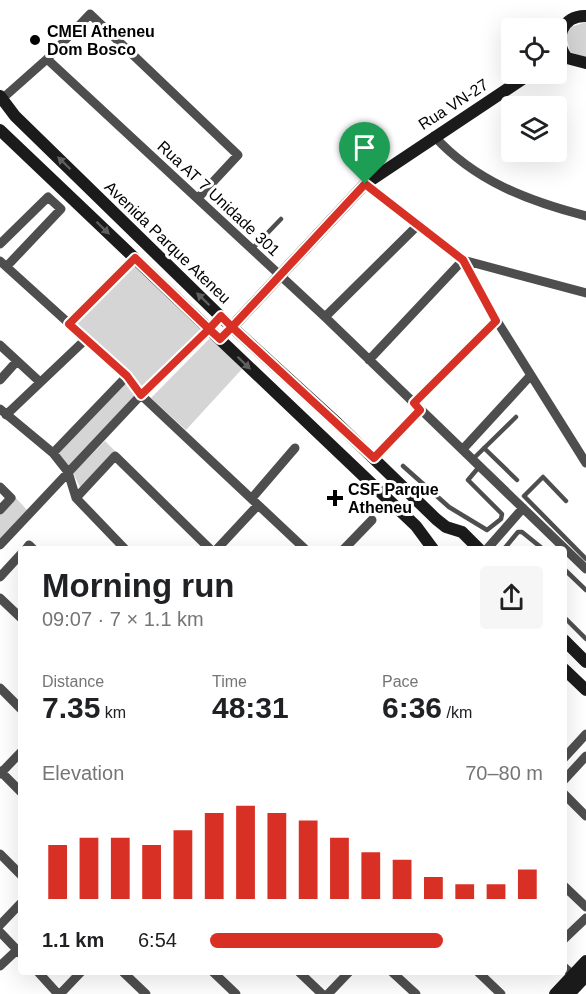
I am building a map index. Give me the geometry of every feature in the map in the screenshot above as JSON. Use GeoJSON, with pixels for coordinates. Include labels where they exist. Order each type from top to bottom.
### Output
{"type":"FeatureCollection","features":[{"type":"Feature","properties":{"kind":"street"},"geometry":{"type":"LineString","coordinates":[[2,97],[47,59],[90,14],[238,155],[198,198]]}},
{"type":"Feature","properties":{"kind":"street"},"geometry":{"type":"LineString","coordinates":[[567,24],[573,18],[586,16]]}},
{"type":"Feature","properties":{"kind":"street"},"geometry":{"type":"LineString","coordinates":[[567,58],[573,62],[586,63]]}},
{"type":"Feature","properties":{"kind":"street","name":"Rua AT 7 Unidade 301"},"geometry":{"type":"LineString","coordinates":[[47,59],[325,317],[417,407],[463,448],[479,467],[522,502],[564,546]]}},
{"type":"Feature","properties":{"kind":"street","name":"Rua VN-27"},"geometry":{"type":"LineString","coordinates":[[232,327],[365,184],[515,84]]}},
{"type":"Feature","properties":{"kind":"street","name":"Avenida Parque Ateneu"},"geometry":{"type":"LineString","coordinates":[[2,97],[15,116],[232,327],[374,458],[436,519],[446,527],[454,528],[475,546]]}},
{"type":"Feature","properties":{"kind":"street","name":"Avenida Parque Ateneu"},"geometry":{"type":"LineString","coordinates":[[0,130],[416,526],[432,546]]}},
{"type":"Feature","properties":{"kind":"street"},"geometry":{"type":"LineString","coordinates":[[434,136],[452,156],[488,181],[541,204],[586,216]]}},
{"type":"Feature","properties":{"kind":"street"},"geometry":{"type":"LineString","coordinates":[[365,184],[463,260],[586,293]]}},
{"type":"Feature","properties":{"kind":"street"},"geometry":{"type":"LineString","coordinates":[[0,244],[48,197],[62,209],[4,264],[127,376],[141,395],[302,546]]}},
{"type":"Feature","properties":{"kind":"street"},"geometry":{"type":"LineString","coordinates":[[325,317],[417,226]]}},
{"type":"Feature","properties":{"kind":"street"},"geometry":{"type":"LineString","coordinates":[[69,324],[135,258]]}},
{"type":"Feature","properties":{"kind":"street"},"geometry":{"type":"LineString","coordinates":[[463,260],[496,321],[586,463]]}},
{"type":"Feature","properties":{"kind":"street"},"geometry":{"type":"LineString","coordinates":[[369,360],[463,260]]}},
{"type":"Feature","properties":{"kind":"street"},"geometry":{"type":"LineString","coordinates":[[0,545],[141,395],[221,316]]}},
{"type":"Feature","properties":{"kind":"street"},"geometry":{"type":"LineString","coordinates":[[374,458],[417,407],[496,321]]}},
{"type":"Feature","properties":{"kind":"street"},"geometry":{"type":"LineString","coordinates":[[220,339],[232,327]]}},
{"type":"Feature","properties":{"kind":"street"},"geometry":{"type":"LineString","coordinates":[[85,340],[40,382],[3,412],[53,453],[68,472],[76,498],[122,546]]}},
{"type":"Feature","properties":{"kind":"street"},"geometry":{"type":"LineString","coordinates":[[0,345],[40,382]]}},
{"type":"Feature","properties":{"kind":"street"},"geometry":{"type":"LineString","coordinates":[[0,380],[17,361]]}},
{"type":"Feature","properties":{"kind":"street"},"geometry":{"type":"LineString","coordinates":[[463,448],[531,375]]}},
{"type":"Feature","properties":{"kind":"street"},"geometry":{"type":"LineString","coordinates":[[53,453],[127,376]]}},
{"type":"Feature","properties":{"kind":"street"},"geometry":{"type":"LineString","coordinates":[[219,546],[295,448]]}},
{"type":"Feature","properties":{"kind":"street"},"geometry":{"type":"LineString","coordinates":[[76,498],[115,456],[207,546]]}},
{"type":"Feature","properties":{"kind":"street"},"geometry":{"type":"LineString","coordinates":[[0,487],[11,498],[0,510]]}},
{"type":"Feature","properties":{"kind":"street"},"geometry":{"type":"LineString","coordinates":[[489,546],[522,502]]}},
{"type":"Feature","properties":{"kind":"street"},"geometry":{"type":"LineString","coordinates":[[347,546],[372,520]]}},
{"type":"Feature","properties":{"kind":"street"},"geometry":{"type":"LineString","coordinates":[[435,546],[436,539],[443,531],[454,528]]}},
{"type":"Feature","properties":{"kind":"street","name":"Rua AT 7 Unidade 301"},"geometry":{"type":"LineString","coordinates":[[567,549],[586,569]]}},
{"type":"Feature","properties":{"kind":"street"},"geometry":{"type":"LineString","coordinates":[[0,576],[18,557]]}},
{"type":"Feature","properties":{"kind":"street"},"geometry":{"type":"LineString","coordinates":[[0,598],[18,615]]}},
{"type":"Feature","properties":{"kind":"street"},"geometry":{"type":"LineString","coordinates":[[567,643],[586,662]]}},
{"type":"Feature","properties":{"kind":"street"},"geometry":{"type":"LineString","coordinates":[[567,672],[586,690]]}},
{"type":"Feature","properties":{"kind":"street"},"geometry":{"type":"LineString","coordinates":[[0,688],[18,706]]}},
{"type":"Feature","properties":{"kind":"street"},"geometry":{"type":"LineString","coordinates":[[567,755],[586,734]]}},
{"type":"Feature","properties":{"kind":"street"},"geometry":{"type":"LineString","coordinates":[[18,755],[0,772],[18,789]]}},
{"type":"Feature","properties":{"kind":"street"},"geometry":{"type":"LineString","coordinates":[[567,777],[586,756]]}},
{"type":"Feature","properties":{"kind":"street"},"geometry":{"type":"LineString","coordinates":[[567,797],[586,816]]}},
{"type":"Feature","properties":{"kind":"street"},"geometry":{"type":"LineString","coordinates":[[0,854],[18,871]]}},
{"type":"Feature","properties":{"kind":"street"},"geometry":{"type":"LineString","coordinates":[[567,889],[586,907]]}},
{"type":"Feature","properties":{"kind":"street"},"geometry":{"type":"LineString","coordinates":[[0,925],[18,906]]}},
{"type":"Feature","properties":{"kind":"street"},"geometry":{"type":"LineString","coordinates":[[567,936],[586,918]]}},
{"type":"Feature","properties":{"kind":"street"},"geometry":{"type":"LineString","coordinates":[[0,932],[18,951]]}},
{"type":"Feature","properties":{"kind":"street"},"geometry":{"type":"LineString","coordinates":[[0,966],[18,953]]}},
{"type":"Feature","properties":{"kind":"street"},"geometry":{"type":"LineString","coordinates":[[568,971],[586,961]]}},
{"type":"Feature","properties":{"kind":"street"},"geometry":{"type":"LineString","coordinates":[[41,975],[59,994],[78,975]]}},
{"type":"Feature","properties":{"kind":"street"},"geometry":{"type":"LineString","coordinates":[[126,975],[146,994]]}},
{"type":"Feature","properties":{"kind":"street"},"geometry":{"type":"LineString","coordinates":[[216,975],[236,994]]}},
{"type":"Feature","properties":{"kind":"street"},"geometry":{"type":"LineString","coordinates":[[302,975],[322,994]]}},
{"type":"Feature","properties":{"kind":"street"},"geometry":{"type":"LineString","coordinates":[[328,994],[347,975]]}},
{"type":"Feature","properties":{"kind":"street"},"geometry":{"type":"LineString","coordinates":[[395,975],[416,994]]}},
{"type":"Feature","properties":{"kind":"street"},"geometry":{"type":"LineString","coordinates":[[481,975],[501,994]]}},
{"type":"Feature","properties":{"kind":"street"},"geometry":{"type":"LineString","coordinates":[[555,994],[566,975]]}},
{"type":"Feature","properties":{"kind":"street"},"geometry":{"type":"LineString","coordinates":[[569,994],[586,976]]}},
{"type":"Feature","properties":{"kind":"lane"},"geometry":{"type":"LineString","coordinates":[[252,249],[281,219]]}},
{"type":"Feature","properties":{"kind":"lane"},"geometry":{"type":"LineString","coordinates":[[472,460],[516,417]]}},
{"type":"Feature","properties":{"kind":"lane"},"geometry":{"type":"LineString","coordinates":[[484,448],[517,480]]}},
{"type":"Feature","properties":{"kind":"lane"},"geometry":{"type":"LineString","coordinates":[[403,466],[449,507],[487,530],[501,519],[502,513],[468,480],[479,467]]}},
{"type":"Feature","properties":{"kind":"lane"},"geometry":{"type":"LineString","coordinates":[[566,501],[543,477],[539,478],[522,502],[586,558]]}},
{"type":"Feature","properties":{"kind":"lane"},"geometry":{"type":"LineString","coordinates":[[506,546],[518,532],[522,532],[539,546]]}},
{"type":"Feature","properties":{"kind":"lane"},"geometry":{"type":"LineString","coordinates":[[567,572],[586,590]]}},
{"type":"Feature","properties":{"kind":"lane"},"geometry":{"type":"LineString","coordinates":[[567,621],[586,639],[575,651]]}},
{"type":"Feature","properties":{"kind":"shaded area"},"geometry":{"type":"Polygon","coordinates":[[[586,22],[586,58],[570,52],[567,34],[571,27],[586,22]]]}},
{"type":"Feature","properties":{"kind":"shaded area"},"geometry":{"type":"Polygon","coordinates":[[[135,263],[203,330],[143,391],[74,325],[135,263]]]}},
{"type":"Feature","properties":{"kind":"shaded area"},"geometry":{"type":"Polygon","coordinates":[[[211,337],[242,369],[186,430],[151,398],[211,337]]]}},
{"type":"Feature","properties":{"kind":"shaded area"},"geometry":{"type":"Polygon","coordinates":[[[125,381],[136,394],[70,468],[58,453],[125,381]]]}},
{"type":"Feature","properties":{"kind":"shaded area"},"geometry":{"type":"Polygon","coordinates":[[[105,441],[116,452],[81,489],[73,473],[105,441]]]}},
{"type":"Feature","properties":{"kind":"shaded area"},"geometry":{"type":"Polygon","coordinates":[[[15,497],[27,510],[0,541],[0,512],[15,497]]]}},
{"type":"Feature","properties":{"kind":"place","name":"CMEI Atheneu Dom Bosco"},"geometry":{"type":"Point","coordinates":[35,40]}},
{"type":"Feature","properties":{"kind":"place","name":"CSF Parque Atheneu"},"geometry":{"type":"Point","coordinates":[335,498]}},
{"type":"Feature","properties":{"kind":"route"},"geometry":{"type":"LineString","coordinates":[[365,184],[232,327],[220,339],[209,329],[141,395],[127,376],[69,324],[135,258],[209,329],[221,316],[232,327],[374,458],[420,410],[414,403],[496,321],[463,260],[365,184]]}}]}
